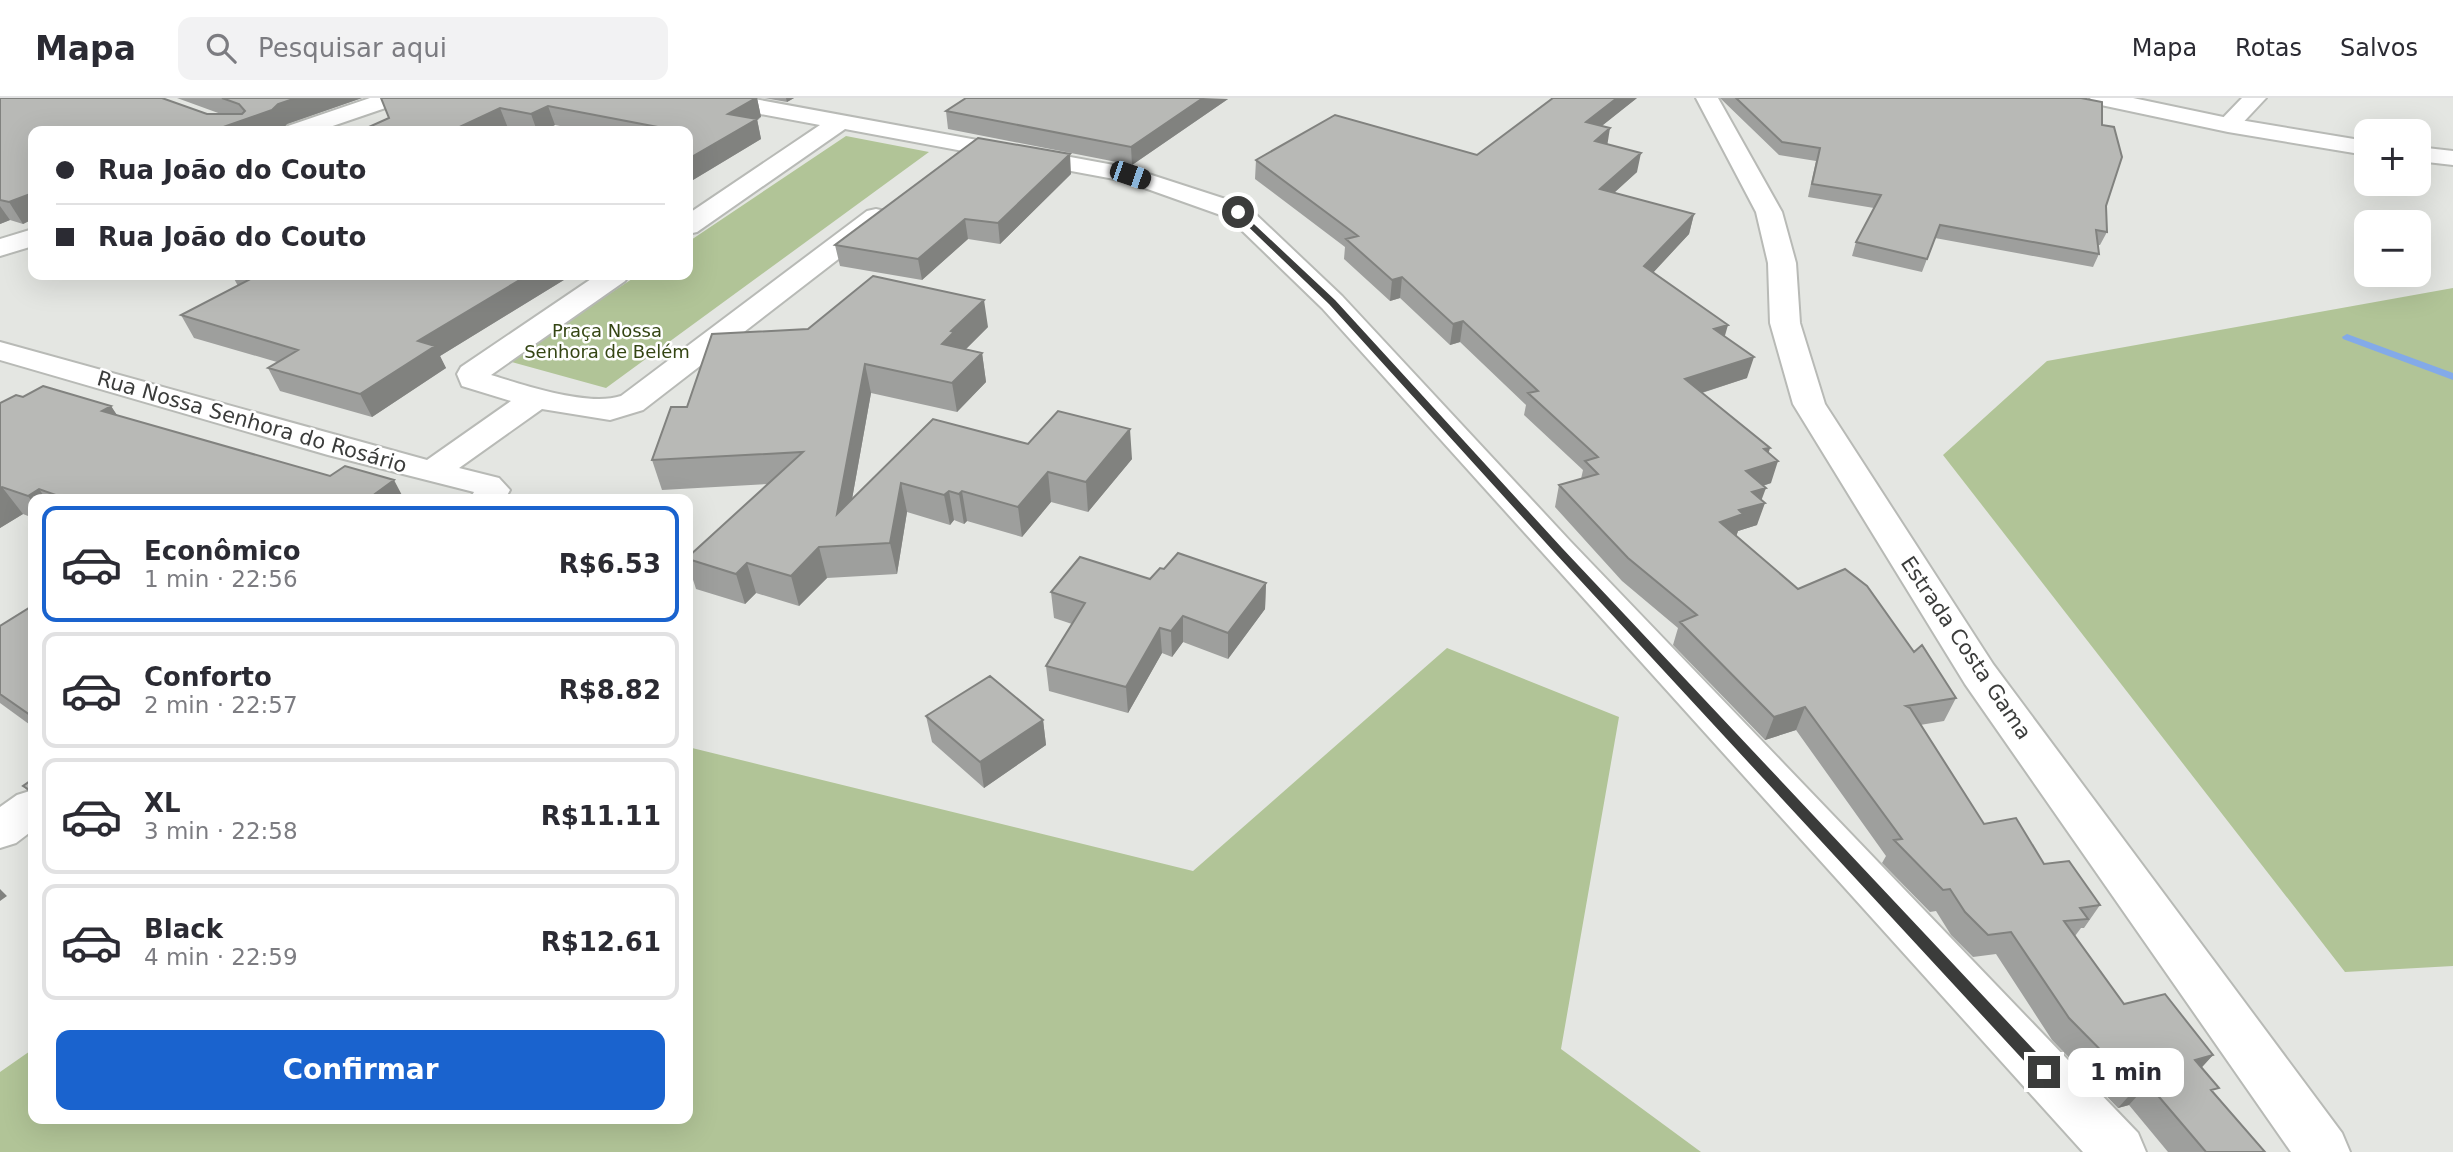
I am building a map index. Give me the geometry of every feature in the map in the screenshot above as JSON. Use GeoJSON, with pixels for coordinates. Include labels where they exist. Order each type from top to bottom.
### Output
{"type":"FeatureCollection","features":[{"type":"Feature","properties":{"kind":"street"},"geometry":{"type":"LineString","coordinates":[[311,126],[392,98]]}},
{"type":"Feature","properties":{"kind":"street"},"geometry":{"type":"LineString","coordinates":[[712,98],[840,122],[923,129],[968,147],[1130,175],[1238,212],[1332,302],[1558,550],[2119,1152]]}},
{"type":"Feature","properties":{"kind":"street","name":"Estrada Costa Gama"},"geometry":{"type":"LineString","coordinates":[[1707,98],[1769,212],[1782,264],[1784,323],[1809,404],[1979,674],[2323,1152]]}},
{"type":"Feature","properties":{"kind":"street"},"geometry":{"type":"LineString","coordinates":[[2101,98],[2228,125],[2354,146]]}},
{"type":"Feature","properties":{"kind":"street"},"geometry":{"type":"LineString","coordinates":[[2228,125],[2255,98]]}},
{"type":"Feature","properties":{"kind":"street"},"geometry":{"type":"LineString","coordinates":[[693,223],[840,122]]}},
{"type":"Feature","properties":{"kind":"street"},"geometry":{"type":"LineString","coordinates":[[935,172],[968,147]]}},
{"type":"Feature","properties":{"kind":"street"},"geometry":{"type":"LineString","coordinates":[[2431,155],[2453,158]]}},
{"type":"Feature","properties":{"kind":"street"},"geometry":{"type":"LineString","coordinates":[[608,280],[472,374],[472,379],[536,399],[610,410],[632,403],[903,197]]}},
{"type":"Feature","properties":{"kind":"street"},"geometry":{"type":"LineString","coordinates":[[0,248],[28,239]]}},
{"type":"Feature","properties":{"kind":"street","name":"Rua Nossa Senhora do Rosário"},"geometry":{"type":"LineString","coordinates":[[0,351],[486,485],[493,490],[490,494]]}},
{"type":"Feature","properties":{"kind":"street"},"geometry":{"type":"LineString","coordinates":[[431,472],[536,399]]}},
{"type":"Feature","properties":{"kind":"street"},"geometry":{"type":"LineString","coordinates":[[0,830],[28,810]]}},
{"type":"Feature","properties":{"kind":"green space","name":"Praça Nossa Senhora de Belém"},"geometry":{"type":"Polygon","coordinates":[[[846,136],[929,152],[606,388],[508,361],[630,280],[693,280],[693,239],[846,136]]]}},
{"type":"Feature","properties":{"kind":"green space"},"geometry":{"type":"Polygon","coordinates":[[[2453,288],[2453,966],[2345,972],[1943,455],[2047,361],[2453,288]]]}},
{"type":"Feature","properties":{"kind":"green space"},"geometry":{"type":"Polygon","coordinates":[[[1447,648],[1619,717],[1561,1049],[1701,1152],[0,1152],[0,1072],[28,1052],[28,1124],[693,1124],[693,748],[1193,871],[1447,648]]]}},
{"type":"Feature","properties":{"kind":"building"},"geometry":{"type":"Polygon","coordinates":[[[0,98],[162,98],[207,114],[242,114],[245,111],[239,104],[222,98],[296,98],[278,104],[272,110],[226,126],[28,126],[28,195],[9,202],[0,200],[0,98]]]}},
{"type":"Feature","properties":{"kind":"building"},"geometry":{"type":"Polygon","coordinates":[[[381,98],[756,98],[728,114],[757,119],[693,156],[693,126],[652,126],[548,106],[531,114],[500,108],[462,126],[371,126],[389,118],[381,98]]]}},
{"type":"Feature","properties":{"kind":"building"},"geometry":{"type":"Polygon","coordinates":[[[966,98],[1203,98],[1131,147],[946,111],[966,98]]]}},
{"type":"Feature","properties":{"kind":"building"},"geometry":{"type":"Polygon","coordinates":[[[1553,98],[1617,98],[1586,122],[1610,128],[1595,141],[1641,153],[1600,189],[1694,214],[1644,266],[1728,325],[1714,329],[1754,357],[1685,379],[1770,448],[1764,449],[1778,461],[1746,471],[1766,488],[1752,492],[1765,503],[1739,510],[1743,514],[1720,522],[1798,589],[1845,569],[1867,586],[1914,652],[1922,645],[1956,698],[1906,706],[1910,708],[1984,824],[2016,818],[2044,864],[2069,861],[2100,905],[2080,908],[2088,919],[2064,921],[2124,1004],[2165,994],[2213,1055],[2195,1060],[2219,1088],[2211,1090],[2265,1152],[2206,1152],[2148,1084],[2137,1087],[2069,1018],[2011,932],[1988,935],[1965,912],[1950,889],[1943,890],[1894,840],[1902,839],[1805,707],[1774,717],[1680,622],[1697,615],[1628,558],[1559,485],[1598,474],[1585,461],[1598,457],[1528,393],[1538,391],[1463,321],[1453,324],[1402,277],[1392,280],[1346,239],[1358,236],[1256,160],[1335,115],[1477,155],[1553,98]]]}},
{"type":"Feature","properties":{"kind":"building"},"geometry":{"type":"Polygon","coordinates":[[[1736,98],[2081,98],[2102,102],[2102,125],[2114,127],[2122,157],[2106,206],[2107,232],[2096,230],[2099,254],[1940,225],[1927,259],[1856,242],[1881,195],[1812,184],[1820,148],[1782,142],[1736,98]]]}},
{"type":"Feature","properties":{"kind":"building"},"geometry":{"type":"Polygon","coordinates":[[[978,138],[1070,154],[998,223],[965,219],[918,259],[835,245],[978,138]]]}},
{"type":"Feature","properties":{"kind":"building"},"geometry":{"type":"Polygon","coordinates":[[[873,276],[984,300],[951,331],[954,332],[942,344],[982,353],[952,383],[865,364],[837,514],[933,419],[1028,444],[1058,411],[1130,429],[1086,482],[1048,472],[1018,507],[962,491],[959,494],[949,491],[944,495],[901,483],[890,543],[819,547],[791,576],[747,563],[736,574],[693,561],[693,552],[803,452],[652,460],[671,407],[687,407],[712,334],[808,329],[873,276]]]}},
{"type":"Feature","properties":{"kind":"building"},"geometry":{"type":"Polygon","coordinates":[[[248,280],[520,280],[418,341],[435,346],[360,394],[268,368],[298,350],[181,315],[248,280]]]}},
{"type":"Feature","properties":{"kind":"building"},"geometry":{"type":"Polygon","coordinates":[[[43,386],[111,406],[102,411],[330,476],[345,466],[394,480],[375,494],[53,494],[39,489],[28,496],[0,488],[0,403],[16,395],[23,397],[43,386]]]}},
{"type":"Feature","properties":{"kind":"building"},"geometry":{"type":"Polygon","coordinates":[[[1178,553],[1266,583],[1228,633],[1183,616],[1171,631],[1160,628],[1126,687],[1046,666],[1085,603],[1051,592],[1080,557],[1150,579],[1160,568],[1164,569],[1178,553]]]}},
{"type":"Feature","properties":{"kind":"building"},"geometry":{"type":"Polygon","coordinates":[[[28,609],[28,714],[0,694],[0,626],[28,609]]]}},
{"type":"Feature","properties":{"kind":"building"},"geometry":{"type":"Polygon","coordinates":[[[990,676],[1043,720],[980,762],[926,716],[990,676]]]}},
{"type":"Feature","properties":{"kind":"waterway"},"geometry":{"type":"LineString","coordinates":[[2347,337],[2453,377]]}},
{"type":"Feature","properties":{"kind":"route"},"geometry":{"type":"LineString","coordinates":[[1238,212],[1332,302],[1558,550],[2044,1072]]}}]}
